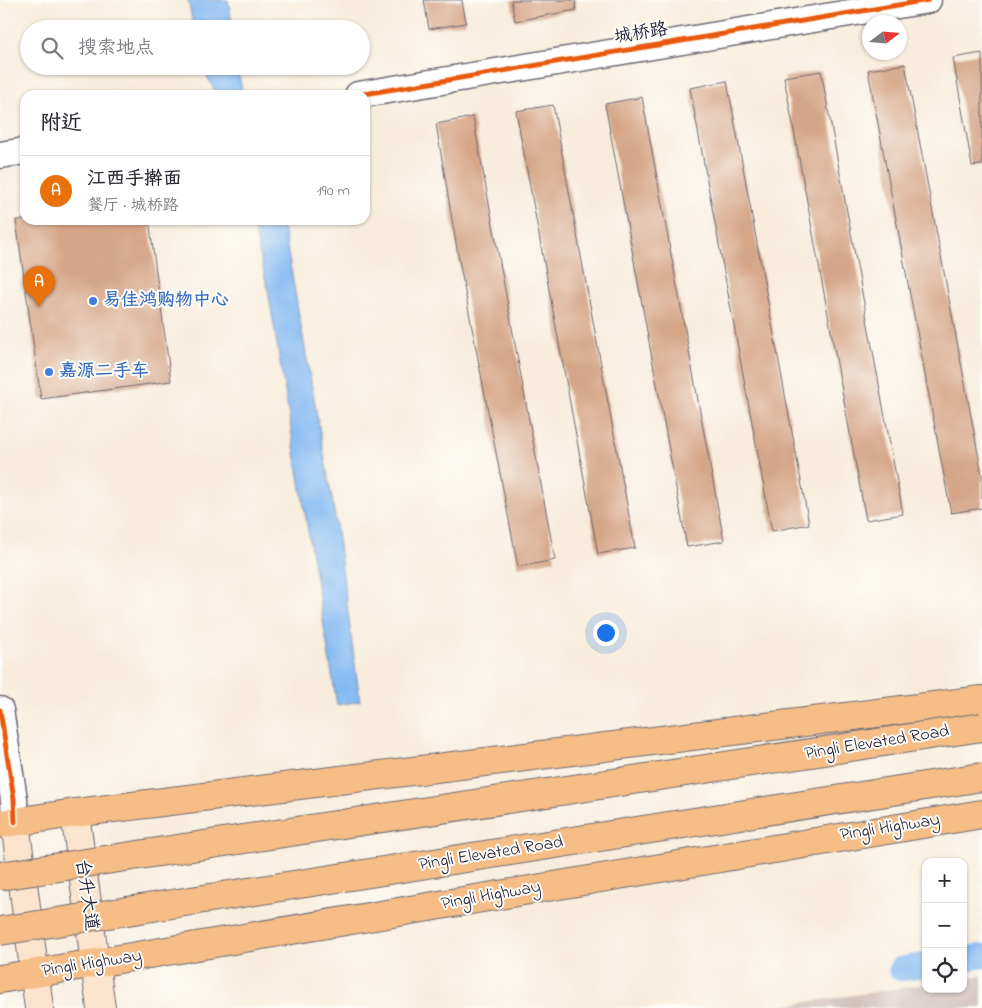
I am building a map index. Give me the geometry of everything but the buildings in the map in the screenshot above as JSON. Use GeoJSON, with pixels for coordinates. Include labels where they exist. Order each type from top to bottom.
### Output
{"type":"FeatureCollection","features":[{"type":"Feature","properties":{"kind":"main road"},"geometry":{"type":"LineString","coordinates":[[39,1008],[35,973],[7,823],[982,700]]}},
{"type":"Feature","properties":{"kind":"main road","name":"Pingli Elevated Road"},"geometry":{"type":"LineString","coordinates":[[0,876],[982,727]]}},
{"type":"Feature","properties":{"kind":"main road","name":"Pingli Elevated Road"},"geometry":{"type":"LineString","coordinates":[[0,931],[982,777]]}},
{"type":"Feature","properties":{"kind":"main road","name":"台升大道"},"geometry":{"type":"LineString","coordinates":[[75,813],[101,1008]]}},
{"type":"Feature","properties":{"kind":"main road","name":"Pingli Highway"},"geometry":{"type":"LineString","coordinates":[[0,979],[870,831],[982,814]]}},
{"type":"Feature","properties":{"kind":"street","name":"城桥路"},"geometry":{"type":"LineString","coordinates":[[370,93],[928,0]]}},
{"type":"Feature","properties":{"kind":"street"},"geometry":{"type":"LineString","coordinates":[[0,155],[20,151]]}},
{"type":"Feature","properties":{"kind":"street"},"geometry":{"type":"LineString","coordinates":[[0,710],[14,799],[7,823]]}},
{"type":"Feature","properties":{"kind":"shaded area"},"geometry":{"type":"Polygon","coordinates":[[[982,975],[982,1008],[768,1008],[922,985],[922,993],[967,993],[967,977],[982,975]]]}},
{"type":"Feature","properties":{"kind":"water"},"geometry":{"type":"Polygon","coordinates":[[[188,0],[228,0],[231,20],[192,20],[188,0]]]}},
{"type":"Feature","properties":{"kind":"water"},"geometry":{"type":"Polygon","coordinates":[[[207,75],[239,75],[242,90],[214,90],[207,75]]]}},
{"type":"Feature","properties":{"kind":"water"},"geometry":{"type":"Polygon","coordinates":[[[253,225],[283,225],[334,510],[360,701],[337,705],[268,290],[253,225]]]}},
{"type":"Feature","properties":{"kind":"waterway"},"geometry":{"type":"LineString","coordinates":[[967,958],[982,956]]}},
{"type":"Feature","properties":{"kind":"waterway"},"geometry":{"type":"LineString","coordinates":[[901,969],[922,966]]}},
{"type":"Feature","properties":{"kind":"cycle path"},"geometry":{"type":"LineString","coordinates":[[370,93],[928,0]]}},
{"type":"Feature","properties":{"kind":"cycle path"},"geometry":{"type":"LineString","coordinates":[[0,710],[14,799],[15,822]]}},
{"type":"Feature","properties":{"kind":"place","name":"易佳鸿购物中心"},"geometry":{"type":"Point","coordinates":[93,301]}},
{"type":"Feature","properties":{"kind":"place","name":"江西手擀面"},"geometry":{"type":"Point","coordinates":[39,307]}},
{"type":"Feature","properties":{"kind":"place","name":"嘉源二手车"},"geometry":{"type":"Point","coordinates":[49,372]}}]}
